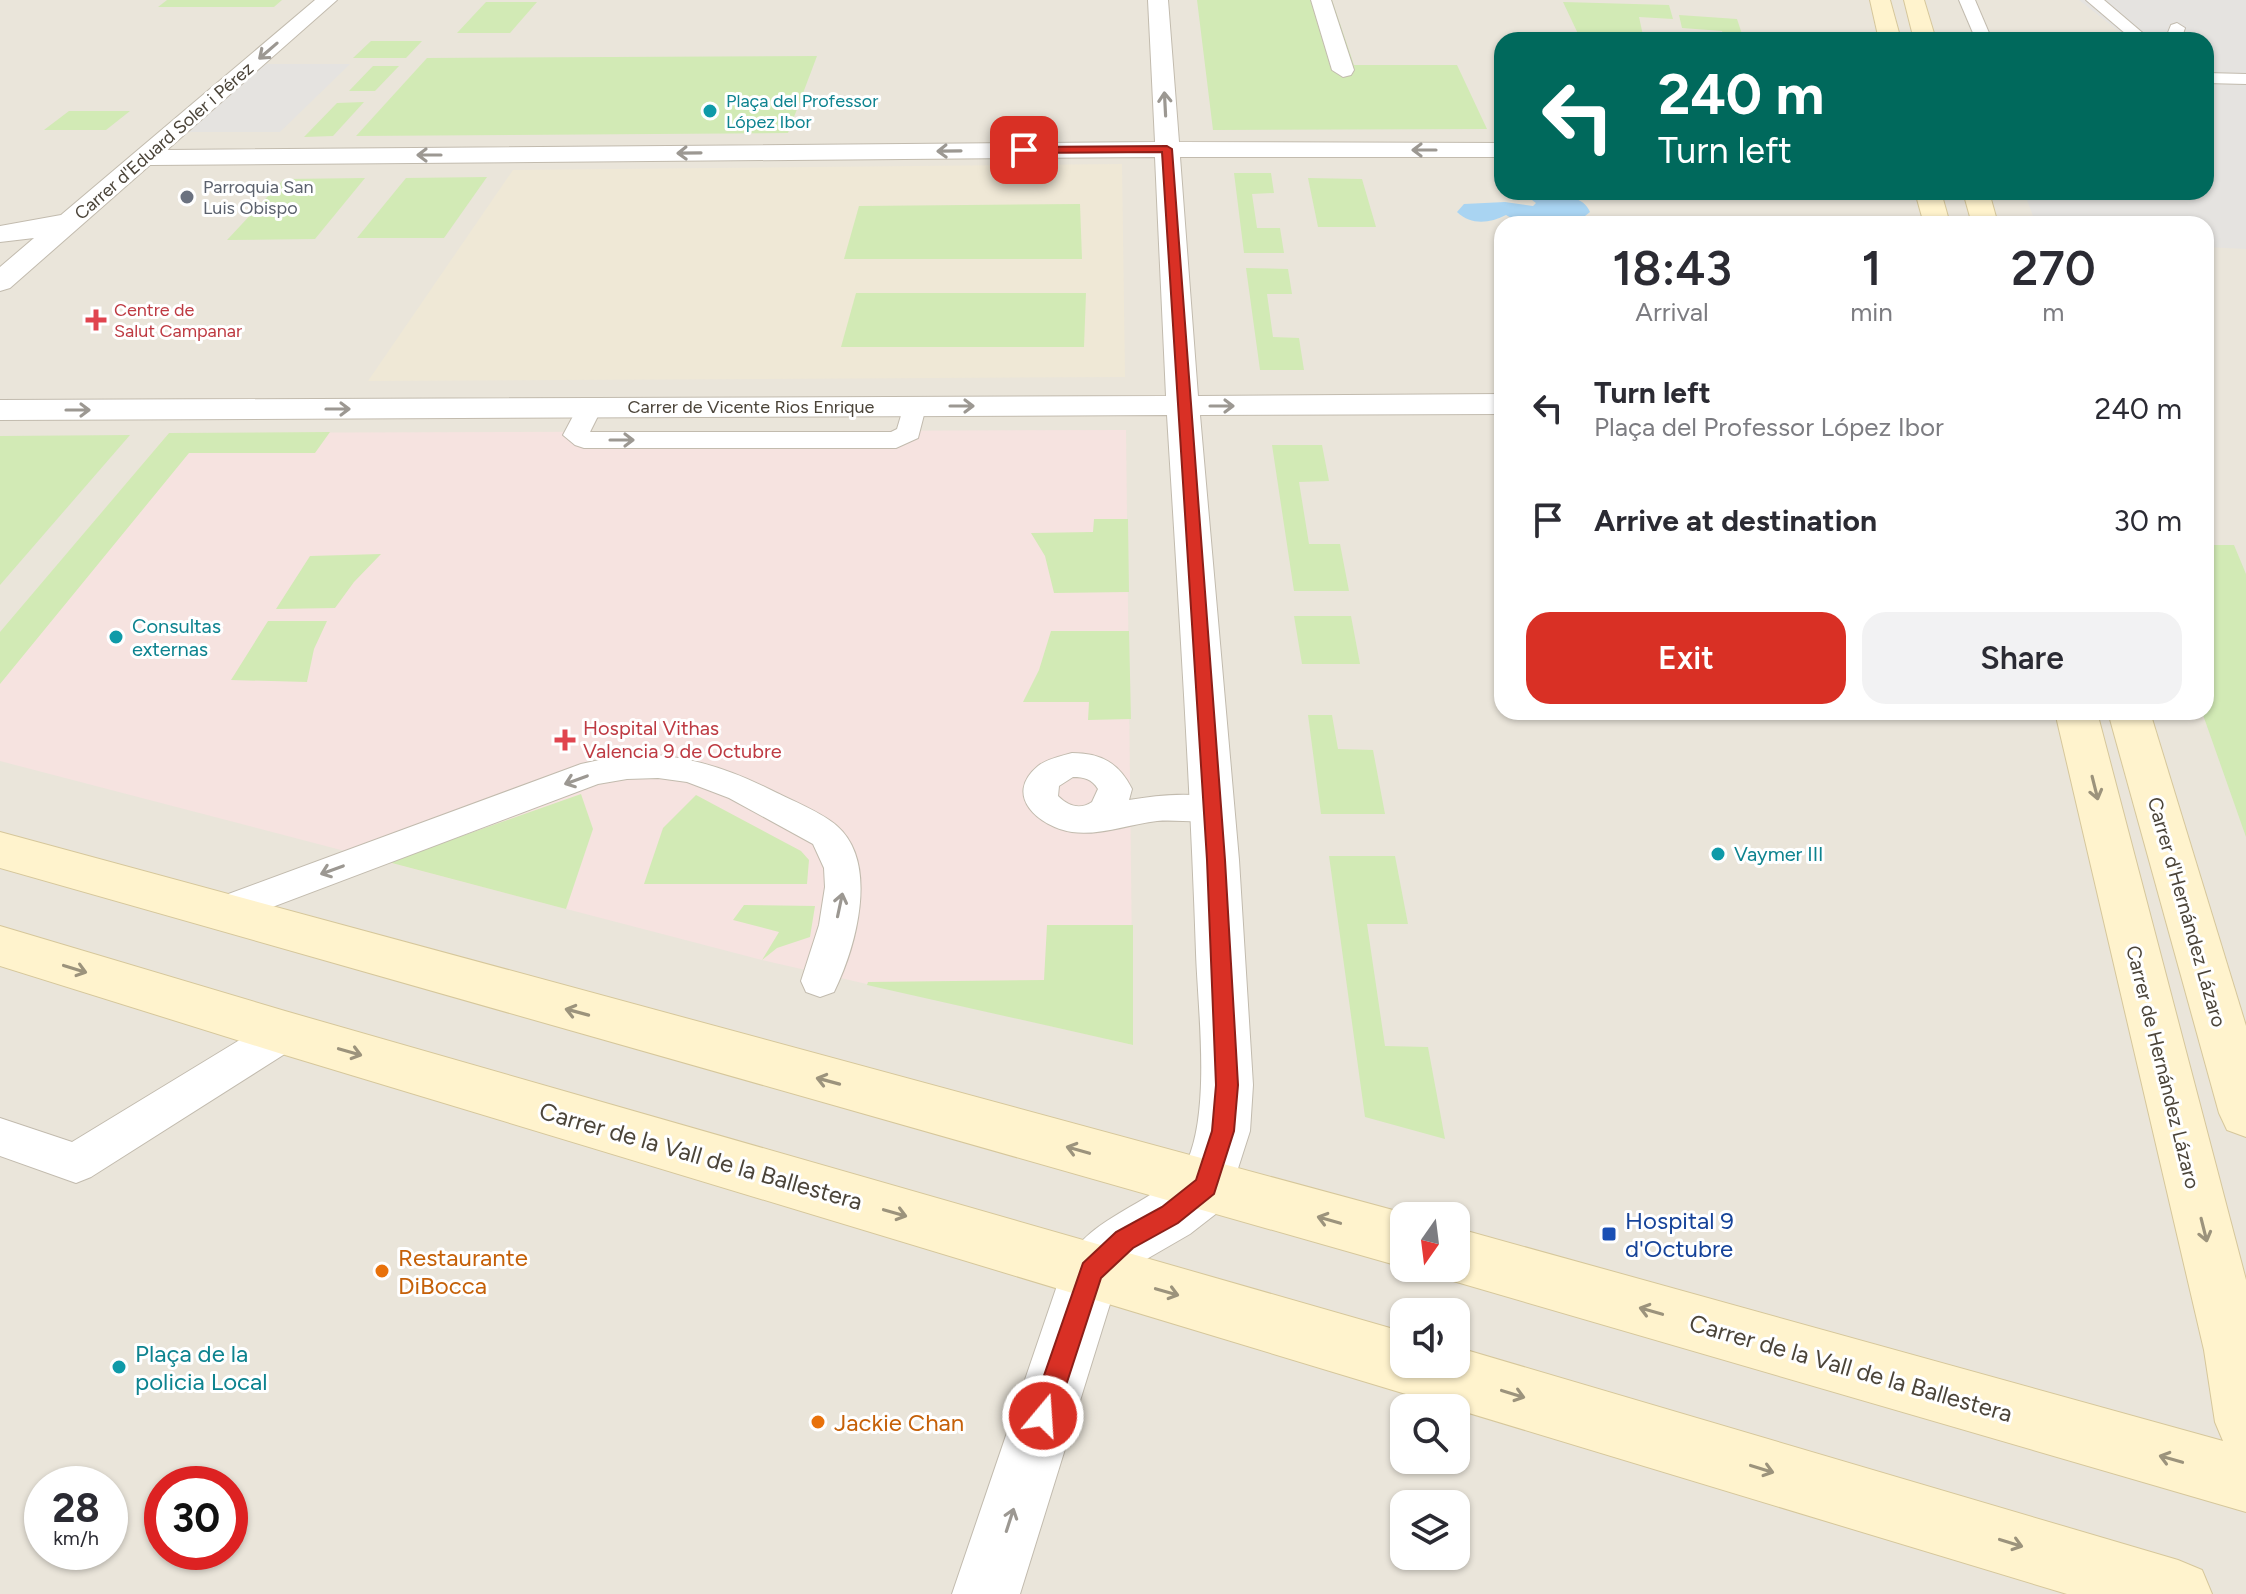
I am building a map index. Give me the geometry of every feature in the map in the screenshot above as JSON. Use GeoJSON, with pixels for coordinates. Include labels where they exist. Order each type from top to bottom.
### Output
{"type":"FeatureCollection","features":[{"type":"Feature","properties":{"kind":"street","name":"Carrer d'Eduard Soler i Pérez"},"geometry":{"type":"LineString","coordinates":[[0,282],[327,0]]}},
{"type":"Feature","properties":{"kind":"street"},"geometry":{"type":"LineString","coordinates":[[986,1594],[1091,1271],[1125,1240],[1170,1215],[1206,1187],[1223,1131],[1227,1085],[1212,809],[1158,0]]}},
{"type":"Feature","properties":{"kind":"street"},"geometry":{"type":"LineString","coordinates":[[1321,0],[1343,70]]}},
{"type":"Feature","properties":{"kind":"street"},"geometry":{"type":"LineString","coordinates":[[1880,0],[1888,32]]}},
{"type":"Feature","properties":{"kind":"street"},"geometry":{"type":"LineString","coordinates":[[1914,0],[1923,32]]}},
{"type":"Feature","properties":{"kind":"street"},"geometry":{"type":"LineString","coordinates":[[145,158],[1167,149],[1494,150]]}},
{"type":"Feature","properties":{"kind":"street"},"geometry":{"type":"LineString","coordinates":[[0,234],[35,230],[73,220]]}},
{"type":"Feature","properties":{"kind":"street"},"geometry":{"type":"LineString","coordinates":[[0,249],[27,259]]}},
{"type":"Feature","properties":{"kind":"street","name":"Carrer de Vicente Rios Enrique"},"geometry":{"type":"LineString","coordinates":[[0,410],[1494,404]]}},
{"type":"Feature","properties":{"kind":"street","name":"Carrer de Hernández Lázaro"},"geometry":{"type":"LineString","coordinates":[[2078,720],[2234,1350],[2246,1422]]}},
{"type":"Feature","properties":{"kind":"street","name":"Carrer d'Hernández Lázaro"},"geometry":{"type":"LineString","coordinates":[[2131,720],[2246,1113]]}},
{"type":"Feature","properties":{"kind":"street"},"geometry":{"type":"LineString","coordinates":[[0,850],[217,913],[1390,1237]]}},
{"type":"Feature","properties":{"kind":"street","name":"Carrer de la Vall de la Ballestera"},"geometry":{"type":"LineString","coordinates":[[0,946],[285,1033],[1390,1358]]}},
{"type":"Feature","properties":{"kind":"street","name":"Carrer de la Vall de la Ballestera"},"geometry":{"type":"LineString","coordinates":[[1470,1260],[2246,1480]]}},
{"type":"Feature","properties":{"kind":"street"},"geometry":{"type":"LineString","coordinates":[[1458,1378],[2178,1594]]}},
{"type":"Feature","properties":{"kind":"lane"},"geometry":{"type":"LineString","coordinates":[[1967,0],[1981,32]]}},
{"type":"Feature","properties":{"kind":"lane"},"geometry":{"type":"LineString","coordinates":[[2094,0],[2133,32]]}},
{"type":"Feature","properties":{"kind":"lane"},"geometry":{"type":"LineString","coordinates":[[2214,77],[2246,79]]}},
{"type":"Feature","properties":{"kind":"lane"},"geometry":{"type":"LineString","coordinates":[[217,913],[593,773],[651,763],[687,768],[718,779],[825,835],[837,848],[843,865],[844,887],[820,981]]}},
{"type":"Feature","properties":{"kind":"lane"},"geometry":{"type":"LineString","coordinates":[[1161,808],[1095,767],[1072,765],[1050,774],[1040,790],[1041,799],[1055,815],[1079,820],[1161,808],[1212,809]]}},
{"type":"Feature","properties":{"kind":"lane"},"geometry":{"type":"LineString","coordinates":[[1091,818],[1102,813],[1115,798],[1115,789],[1105,773]]}},
{"type":"Feature","properties":{"kind":"lane"},"geometry":{"type":"LineString","coordinates":[[0,1137],[76,1163],[285,1033]]}},
{"type":"Feature","properties":{"kind":"shaded area"},"geometry":{"type":"Polygon","coordinates":[[[0,0],[2246,0],[2246,1594],[0,1594],[0,0]]]}},
{"type":"Feature","properties":{"kind":"shaded area"},"geometry":{"type":"Polygon","coordinates":[[[2079,0],[2246,0],[2246,249],[2214,247],[2214,216],[2033,216],[2027,200],[2214,200],[2214,32],[2120,32],[2079,0]]]}},
{"type":"Feature","properties":{"kind":"shaded area"},"geometry":{"type":"Polygon","coordinates":[[[263,64],[350,64],[280,132],[185,132],[263,64]]]}},
{"type":"Feature","properties":{"kind":"shaded area"},"geometry":{"type":"Polygon","coordinates":[[[1122,164],[1125,377],[368,381],[513,170],[1122,164]]]}},
{"type":"Feature","properties":{"kind":"shaded area","name":"Hospital Vithas Valencia 9 de Octubre"},"geometry":{"type":"Polygon","coordinates":[[[1126,430],[1133,1045],[762,960],[0,761],[0,633],[169,433],[1126,430]]]}},
{"type":"Feature","properties":{"kind":"green space"},"geometry":{"type":"Polygon","coordinates":[[[167,0],[282,0],[274,7],[158,7],[167,0]]]}},
{"type":"Feature","properties":{"kind":"green space"},"geometry":{"type":"Polygon","coordinates":[[[1197,0],[1332,0],[1354,65],[1457,65],[1487,129],[1213,130],[1197,0]]]}},
{"type":"Feature","properties":{"kind":"green space"},"geometry":{"type":"Polygon","coordinates":[[[486,2],[537,2],[510,33],[457,33],[486,2]]]}},
{"type":"Feature","properties":{"kind":"green space"},"geometry":{"type":"Polygon","coordinates":[[[1563,2],[1669,5],[1673,19],[1639,17],[1642,32],[1577,32],[1563,2]]]}},
{"type":"Feature","properties":{"kind":"green space"},"geometry":{"type":"Polygon","coordinates":[[[1679,15],[1737,19],[1741,32],[1722,32],[1682,28],[1679,15]]]}},
{"type":"Feature","properties":{"kind":"green space"},"geometry":{"type":"Polygon","coordinates":[[[371,41],[422,41],[406,58],[353,58],[371,41]]]}},
{"type":"Feature","properties":{"kind":"green space"},"geometry":{"type":"Polygon","coordinates":[[[817,56],[788,133],[356,136],[427,58],[817,56]]]}},
{"type":"Feature","properties":{"kind":"green space"},"geometry":{"type":"Polygon","coordinates":[[[373,66],[399,66],[375,91],[349,91],[373,66]]]}},
{"type":"Feature","properties":{"kind":"green space"},"geometry":{"type":"Polygon","coordinates":[[[364,102],[333,136],[304,137],[337,103],[364,102]]]}},
{"type":"Feature","properties":{"kind":"green space"},"geometry":{"type":"Polygon","coordinates":[[[69,111],[130,111],[106,130],[44,130],[69,111]]]}},
{"type":"Feature","properties":{"kind":"green space"},"geometry":{"type":"Polygon","coordinates":[[[1234,173],[1271,173],[1274,193],[1252,194],[1257,228],[1280,228],[1284,253],[1244,253],[1234,173]]]}},
{"type":"Feature","properties":{"kind":"green space"},"geometry":{"type":"Polygon","coordinates":[[[487,177],[444,238],[357,238],[406,178],[487,177]]]}},
{"type":"Feature","properties":{"kind":"green space"},"geometry":{"type":"Polygon","coordinates":[[[365,178],[315,239],[227,240],[284,179],[365,178]]]}},
{"type":"Feature","properties":{"kind":"green space"},"geometry":{"type":"Polygon","coordinates":[[[1308,178],[1362,179],[1376,227],[1318,227],[1308,178]]]}},
{"type":"Feature","properties":{"kind":"green space"},"geometry":{"type":"Polygon","coordinates":[[[1080,204],[1082,259],[844,259],[859,206],[1080,204]]]}},
{"type":"Feature","properties":{"kind":"green space"},"geometry":{"type":"Polygon","coordinates":[[[1246,268],[1288,269],[1292,294],[1267,294],[1273,337],[1299,338],[1304,370],[1260,370],[1246,268]]]}},
{"type":"Feature","properties":{"kind":"green space"},"geometry":{"type":"Polygon","coordinates":[[[856,293],[1086,293],[1084,347],[841,347],[856,293]]]}},
{"type":"Feature","properties":{"kind":"green space"},"geometry":{"type":"Polygon","coordinates":[[[330,432],[315,453],[189,453],[0,684],[0,632],[169,433],[330,432]]]}},
{"type":"Feature","properties":{"kind":"green space"},"geometry":{"type":"Polygon","coordinates":[[[130,435],[0,585],[0,436],[130,435]]]}},
{"type":"Feature","properties":{"kind":"green space"},"geometry":{"type":"Polygon","coordinates":[[[1272,445],[1322,445],[1329,481],[1299,482],[1309,544],[1340,544],[1349,591],[1294,591],[1272,445]]]}},
{"type":"Feature","properties":{"kind":"green space"},"geometry":{"type":"Polygon","coordinates":[[[1094,519],[1128,519],[1129,592],[1054,593],[1045,556],[1031,533],[1093,532],[1094,519]]]}},
{"type":"Feature","properties":{"kind":"green space"},"geometry":{"type":"Polygon","coordinates":[[[2214,545],[2234,545],[2246,574],[2246,837],[2205,720],[2214,720],[2214,545]]]}},
{"type":"Feature","properties":{"kind":"green space"},"geometry":{"type":"Polygon","coordinates":[[[381,554],[335,608],[276,609],[310,556],[381,554]]]}},
{"type":"Feature","properties":{"kind":"green space"},"geometry":{"type":"Polygon","coordinates":[[[1294,616],[1351,616],[1360,664],[1302,664],[1294,616]]]}},
{"type":"Feature","properties":{"kind":"green space"},"geometry":{"type":"Polygon","coordinates":[[[268,621],[327,621],[314,649],[307,682],[231,680],[268,621]]]}},
{"type":"Feature","properties":{"kind":"green space"},"geometry":{"type":"Polygon","coordinates":[[[1051,631],[1129,631],[1131,719],[1088,720],[1089,702],[1023,702],[1039,670],[1051,631]]]}},
{"type":"Feature","properties":{"kind":"green space"},"geometry":{"type":"Polygon","coordinates":[[[1308,715],[1332,715],[1338,749],[1373,750],[1385,814],[1321,814],[1308,715]]]}},
{"type":"Feature","properties":{"kind":"green space"},"geometry":{"type":"Polygon","coordinates":[[[581,794],[593,829],[566,909],[388,862],[581,794]]]}},
{"type":"Feature","properties":{"kind":"green space"},"geometry":{"type":"Polygon","coordinates":[[[696,795],[801,851],[809,860],[807,884],[644,884],[663,828],[696,795]]]}},
{"type":"Feature","properties":{"kind":"green space"},"geometry":{"type":"Polygon","coordinates":[[[1329,856],[1395,856],[1408,924],[1367,924],[1385,1046],[1428,1047],[1445,1139],[1365,1117],[1329,856]]]}},
{"type":"Feature","properties":{"kind":"green space"},"geometry":{"type":"Polygon","coordinates":[[[744,905],[815,906],[810,937],[777,948],[762,960],[779,932],[733,920],[744,905]]]}},
{"type":"Feature","properties":{"kind":"green space"},"geometry":{"type":"Polygon","coordinates":[[[1047,925],[1133,925],[1133,1045],[867,985],[868,982],[1044,980],[1047,925]]]}},
{"type":"Feature","properties":{"kind":"water"},"geometry":{"type":"Polygon","coordinates":[[[1532,200],[1578,200],[1590,212],[1585,216],[1494,216],[1494,220],[1481,222],[1469,220],[1457,212],[1464,204],[1505,202],[1533,206],[1536,203],[1532,200]]]}},
{"type":"Feature","properties":{"kind":"place","name":"Plaça del Professor López Ibor"},"geometry":{"type":"Point","coordinates":[710,111]}},
{"type":"Feature","properties":{"kind":"place","name":"Parroquia San Luis Obispo"},"geometry":{"type":"Point","coordinates":[187,197]}},
{"type":"Feature","properties":{"kind":"place","name":"Centre de Salut Campanar"},"geometry":{"type":"Point","coordinates":[96,320]}},
{"type":"Feature","properties":{"kind":"place","name":"Consultas externas"},"geometry":{"type":"Point","coordinates":[116,637]}},
{"type":"Feature","properties":{"kind":"place","name":"Hospital Vithas Valencia 9 de Octubre"},"geometry":{"type":"Point","coordinates":[565,740]}},
{"type":"Feature","properties":{"kind":"place","name":"Vaymer III"},"geometry":{"type":"Point","coordinates":[1718,854]}},
{"type":"Feature","properties":{"kind":"place","name":"Hospital 9 d'Octubre"},"geometry":{"type":"Point","coordinates":[1609,1234]}},
{"type":"Feature","properties":{"kind":"place","name":"Restaurante DiBocca"},"geometry":{"type":"Point","coordinates":[382,1271]}},
{"type":"Feature","properties":{"kind":"place","name":"Plaça de la policia Local"},"geometry":{"type":"Point","coordinates":[119,1367]}},
{"type":"Feature","properties":{"kind":"place","name":"Jackie Chan"},"geometry":{"type":"Point","coordinates":[818,1422]}},
{"type":"Feature","properties":{"kind":"route"},"geometry":{"type":"LineString","coordinates":[[1024,150],[1167,149],[1216,860],[1227,1085],[1223,1131],[1206,1187],[1170,1215],[1125,1240],[1091,1271],[1043,1416]]}}]}
